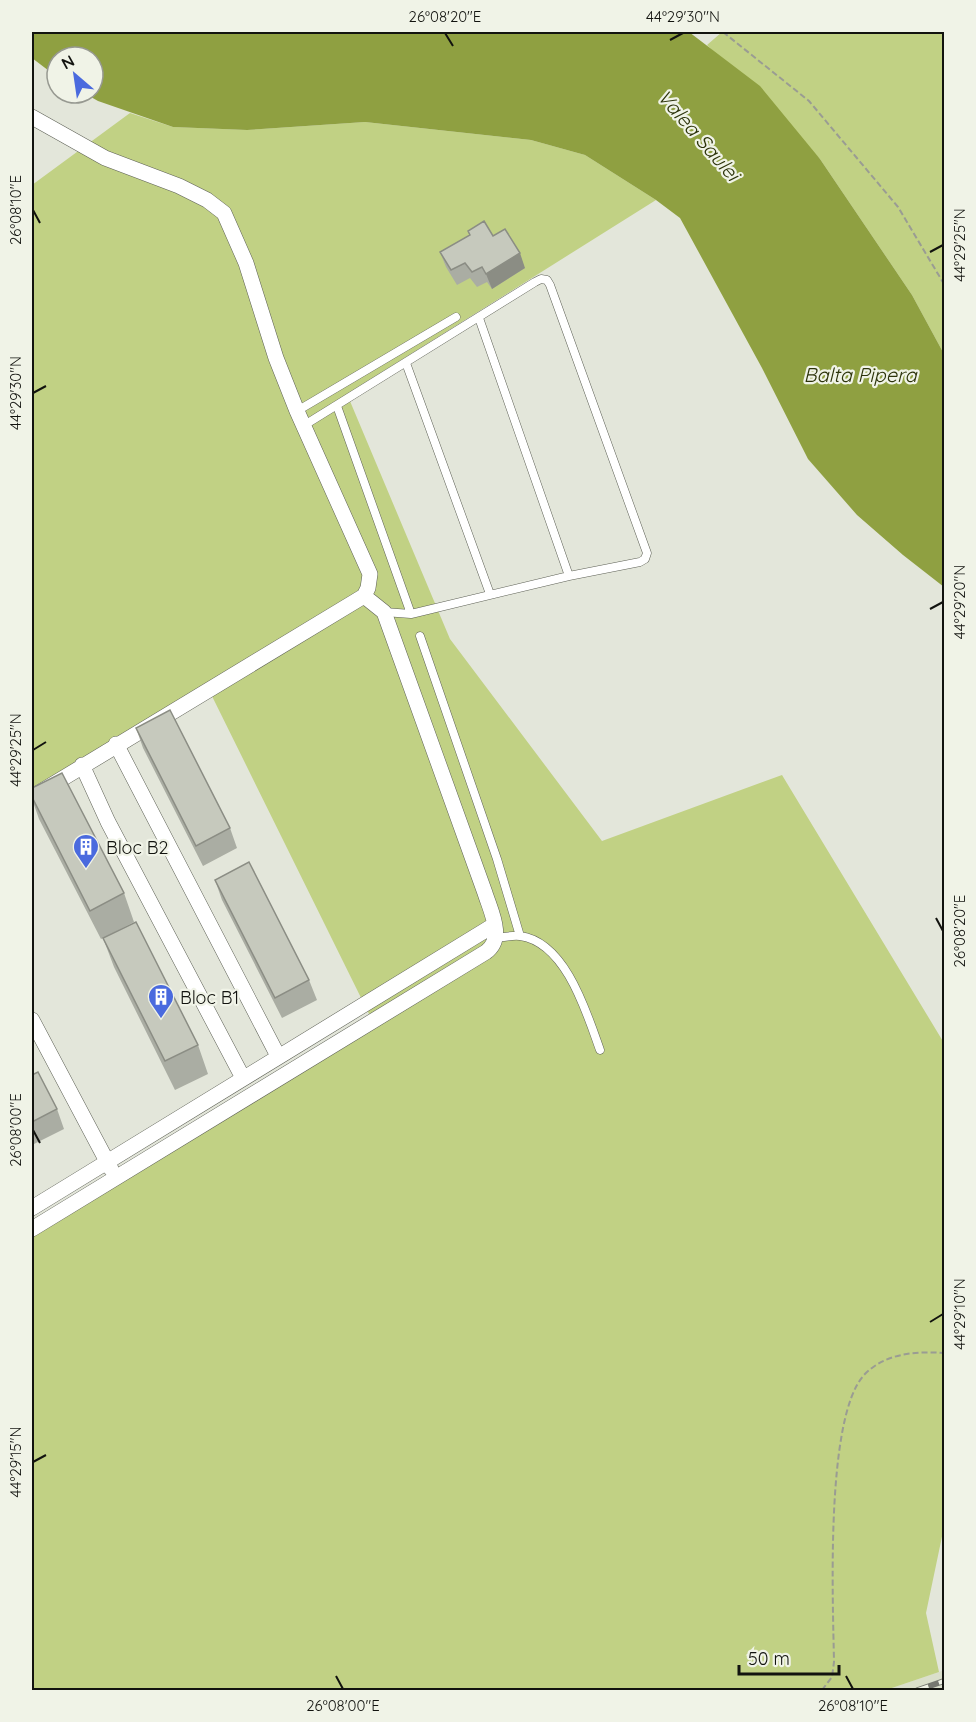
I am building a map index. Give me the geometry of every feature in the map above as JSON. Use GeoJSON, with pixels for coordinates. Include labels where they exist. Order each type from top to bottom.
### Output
{"type":"FeatureCollection","features":[{"type":"Feature","properties":{"kind":"street"},"geometry":{"type":"LineString","coordinates":[[32,117],[105,158],[179,186],[207,200],[224,213],[246,263],[276,358],[303,426],[368,570],[369,581],[364,596],[116,744],[32,797]]}},
{"type":"Feature","properties":{"kind":"street"},"geometry":{"type":"LineString","coordinates":[[32,1229],[491,948],[495,931],[384,612],[364,596]]}},
{"type":"Feature","properties":{"kind":"street"},"geometry":{"type":"LineString","coordinates":[[116,744],[278,1056]]}},
{"type":"Feature","properties":{"kind":"street"},"geometry":{"type":"LineString","coordinates":[[82,765],[108,822],[243,1078]]}},
{"type":"Feature","properties":{"kind":"street"},"geometry":{"type":"LineString","coordinates":[[32,1208],[278,1056],[495,931]]}},
{"type":"Feature","properties":{"kind":"street"},"geometry":{"type":"LineString","coordinates":[[32,1020],[115,1177]]}},
{"type":"Feature","properties":{"kind":"street"},"geometry":{"type":"LineString","coordinates":[[50,1196],[59,1212]]}},
{"type":"Feature","properties":{"kind":"lane"},"geometry":{"type":"LineString","coordinates":[[303,426],[535,282],[541,279],[547,280],[647,553],[645,559],[411,614],[384,612]]}},
{"type":"Feature","properties":{"kind":"lane"},"geometry":{"type":"LineString","coordinates":[[297,411],[456,317]]}},
{"type":"Feature","properties":{"kind":"lane"},"geometry":{"type":"LineString","coordinates":[[479,318],[569,576]]}},
{"type":"Feature","properties":{"kind":"lane"},"geometry":{"type":"LineString","coordinates":[[406,363],[490,594]]}},
{"type":"Feature","properties":{"kind":"lane"},"geometry":{"type":"LineString","coordinates":[[336,406],[411,614]]}},
{"type":"Feature","properties":{"kind":"lane"},"geometry":{"type":"LineString","coordinates":[[420,636],[497,859],[520,936]]}},
{"type":"Feature","properties":{"kind":"lane"},"geometry":{"type":"LineString","coordinates":[[495,931],[520,936],[540,944],[560,963],[579,994],[600,1050]]}},
{"type":"Feature","properties":{"kind":"path"},"geometry":{"type":"LineString","coordinates":[[723,32],[809,101],[898,207],[945,284]]}},
{"type":"Feature","properties":{"kind":"path"},"geometry":{"type":"LineString","coordinates":[[822,1690],[832,1677],[833,1670],[833,1523],[842,1428],[855,1387],[865,1374],[886,1359],[907,1353],[945,1353]]}},
{"type":"Feature","properties":{"kind":"shaded area"},"geometry":{"type":"Polygon","coordinates":[[[722,32],[944,32],[944,354],[912,295],[820,159],[707,45],[722,32]]]}},
{"type":"Feature","properties":{"kind":"shaded area"},"geometry":{"type":"Polygon","coordinates":[[[130,113],[173,127],[247,130],[365,122],[531,140],[585,155],[656,200],[347,394],[450,639],[602,841],[782,775],[944,1043],[944,1527],[926,1613],[939,1672],[886,1690],[32,1690],[32,1226],[372,1020],[207,686],[32,788],[32,185],[130,113]]]}},
{"type":"Feature","properties":{"kind":"shaded area"},"geometry":{"type":"Polygon","coordinates":[[[944,1670],[944,1690],[886,1690],[939,1672],[944,1670]]]}},
{"type":"Feature","properties":{"kind":"water","name":"Balta Pipera"},"geometry":{"type":"Polygon","coordinates":[[[32,32],[689,32],[760,86],[820,159],[912,295],[944,354],[944,587],[857,515],[808,459],[762,368],[680,218],[585,155],[531,140],[365,122],[247,130],[173,127],[105,103],[105,45],[45,45],[45,68],[32,58],[32,32]]]}},
{"type":"Feature","properties":{"kind":"building"},"geometry":{"type":"Polygon","coordinates":[[[484,221],[493,236],[505,229],[520,253],[486,274],[482,267],[472,272],[465,263],[451,270],[440,252],[470,235],[468,231],[484,221]]]}},
{"type":"Feature","properties":{"kind":"building"},"geometry":{"type":"Polygon","coordinates":[[[170,710],[230,828],[196,846],[136,728],[170,710]]]}},
{"type":"Feature","properties":{"kind":"building","name":"Bloc B2"},"geometry":{"type":"Polygon","coordinates":[[[62,773],[124,893],[90,911],[32,797],[32,788],[62,773]]]}},
{"type":"Feature","properties":{"kind":"building"},"geometry":{"type":"Polygon","coordinates":[[[249,862],[309,980],[275,998],[215,880],[249,862]]]}},
{"type":"Feature","properties":{"kind":"building","name":"Bloc B1"},"geometry":{"type":"Polygon","coordinates":[[[136,922],[198,1045],[165,1061],[103,938],[136,922]]]}},
{"type":"Feature","properties":{"kind":"building"},"geometry":{"type":"Polygon","coordinates":[[[38,1072],[57,1109],[32,1122],[32,1075],[38,1072]]]}},
{"type":"Feature","properties":{"kind":"railway"},"geometry":{"type":"LineString","coordinates":[[918,1690],[944,1681]]}},
{"type":"Feature","properties":{"kind":"place","name":"Bloc B2"},"geometry":{"type":"Point","coordinates":[86,870]}},
{"type":"Feature","properties":{"kind":"place","name":"Bloc B1"},"geometry":{"type":"Point","coordinates":[161,1020]}},
{"type":"Feature","properties":{"kind":"water label","name":"Valea Saulei"},"geometry":{"type":"Point","coordinates":[699,135]}}]}
